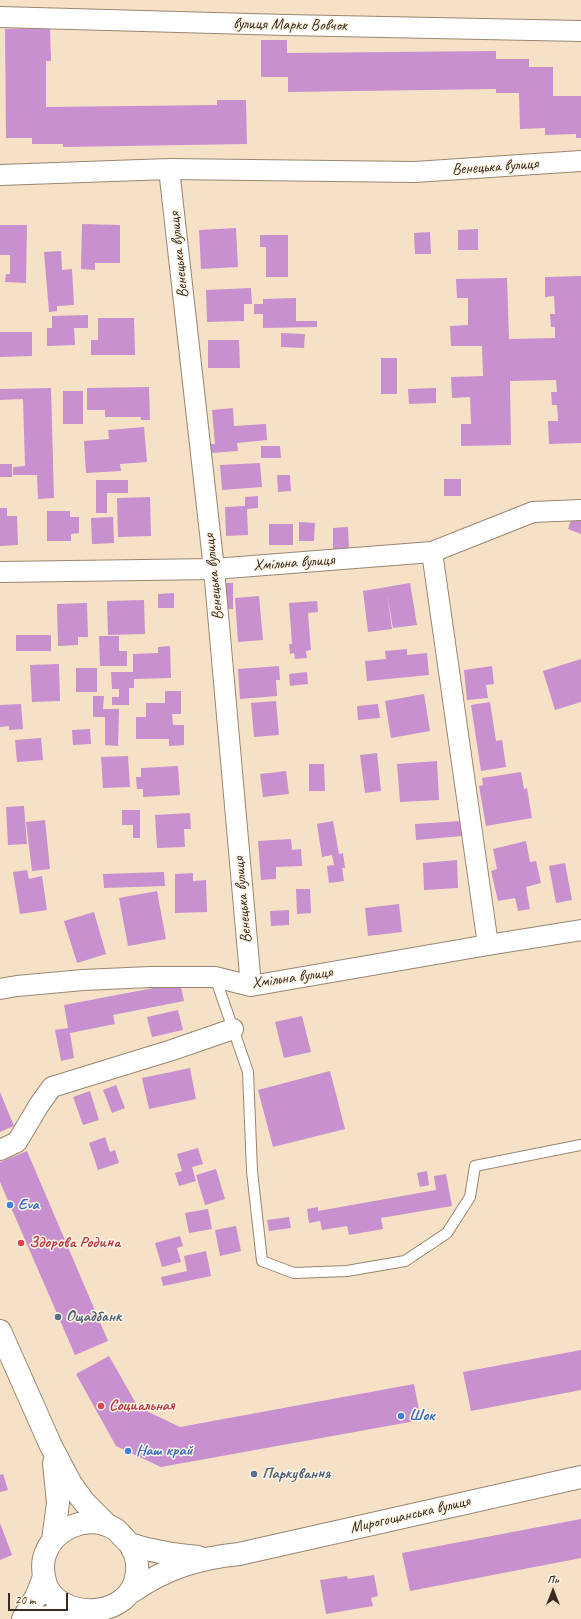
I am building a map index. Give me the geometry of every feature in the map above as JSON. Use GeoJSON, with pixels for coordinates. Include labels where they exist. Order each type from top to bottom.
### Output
{"type":"FeatureCollection","features":[{"type":"Feature","properties":{"kind":"main road"},"geometry":{"type":"LineString","coordinates":[[0,1331],[51,1446],[71,1484],[107,1525],[124,1536],[130,1544],[137,1564],[137,1575],[133,1591],[116,1613],[93,1617],[71,1615],[41,1619]]}},
{"type":"Feature","properties":{"kind":"main road"},"geometry":{"type":"LineString","coordinates":[[51,1446],[56,1472],[58,1503],[53,1540],[44,1558],[44,1577],[48,1591],[56,1603],[71,1615]]}},
{"type":"Feature","properties":{"kind":"main road","name":"Мирогощанська вулиця"},"geometry":{"type":"LineString","coordinates":[[210,1557],[239,1554],[581,1477]]}},
{"type":"Feature","properties":{"kind":"main road"},"geometry":{"type":"LineString","coordinates":[[53,1540],[64,1530],[78,1524],[92,1522],[107,1525]]}},
{"type":"Feature","properties":{"kind":"main road"},"geometry":{"type":"LineString","coordinates":[[130,1544],[160,1553],[210,1557]]}},
{"type":"Feature","properties":{"kind":"main road"},"geometry":{"type":"LineString","coordinates":[[133,1591],[160,1574],[210,1557]]}},
{"type":"Feature","properties":{"kind":"main road"},"geometry":{"type":"LineString","coordinates":[[23,1619],[37,1595],[44,1577]]}},
{"type":"Feature","properties":{"kind":"street","name":"вулиця Марко Вовчок"},"geometry":{"type":"LineString","coordinates":[[0,17],[581,31]]}},
{"type":"Feature","properties":{"kind":"street","name":"Венецька вулиця"},"geometry":{"type":"LineString","coordinates":[[0,175],[169,169],[415,172],[581,161]]}},
{"type":"Feature","properties":{"kind":"street","name":"Венецька вулиця"},"geometry":{"type":"LineString","coordinates":[[169,169],[214,569],[251,986]]}},
{"type":"Feature","properties":{"kind":"street","name":"Хмільна вулиця"},"geometry":{"type":"LineString","coordinates":[[0,572],[214,569],[432,552],[533,512],[581,510]]}},
{"type":"Feature","properties":{"kind":"street"},"geometry":{"type":"LineString","coordinates":[[432,552],[488,944]]}},
{"type":"Feature","properties":{"kind":"street","name":"Хмільна вулиця"},"geometry":{"type":"LineString","coordinates":[[0,989],[83,980],[150,977],[215,977],[251,986],[488,944],[581,930]]}},
{"type":"Feature","properties":{"kind":"street"},"geometry":{"type":"LineString","coordinates":[[0,1150],[17,1142],[52,1087],[172,1050],[233,1029]]}},
{"type":"Feature","properties":{"kind":"lane"},"geometry":{"type":"LineString","coordinates":[[215,977],[248,1072],[252,1171],[262,1261],[294,1273],[347,1271],[405,1261],[447,1234],[470,1197],[475,1166],[581,1145]]}},
{"type":"Feature","properties":{"kind":"building"},"geometry":{"type":"Polygon","coordinates":[[[50,28],[51,61],[46,61],[46,107],[217,105],[217,100],[246,100],[247,144],[63,147],[63,144],[32,144],[32,138],[6,138],[5,29],[50,28]]]}},
{"type":"Feature","properties":{"kind":"building"},"geometry":{"type":"Polygon","coordinates":[[[261,40],[287,40],[287,53],[496,51],[496,59],[529,59],[529,67],[553,67],[553,96],[581,96],[581,138],[576,138],[576,134],[545,135],[545,128],[520,129],[519,93],[496,93],[496,89],[288,92],[288,77],[261,77],[261,40]]]}},
{"type":"Feature","properties":{"kind":"building"},"geometry":{"type":"Polygon","coordinates":[[[82,224],[120,225],[120,263],[95,263],[95,270],[81,269],[82,224]]]}},
{"type":"Feature","properties":{"kind":"building"},"geometry":{"type":"Polygon","coordinates":[[[0,225],[27,225],[26,283],[5,282],[6,274],[10,274],[10,255],[0,255],[0,225]]]}},
{"type":"Feature","properties":{"kind":"building"},"geometry":{"type":"Polygon","coordinates":[[[236,228],[238,267],[201,269],[199,230],[236,228]]]}},
{"type":"Feature","properties":{"kind":"building"},"geometry":{"type":"Polygon","coordinates":[[[478,229],[478,250],[458,250],[458,230],[478,229]]]}},
{"type":"Feature","properties":{"kind":"building"},"geometry":{"type":"Polygon","coordinates":[[[430,232],[431,254],[415,254],[414,233],[430,232]]]}},
{"type":"Feature","properties":{"kind":"building"},"geometry":{"type":"Polygon","coordinates":[[[260,235],[288,235],[288,277],[266,277],[266,247],[260,247],[260,235]]]}},
{"type":"Feature","properties":{"kind":"building"},"geometry":{"type":"Polygon","coordinates":[[[61,251],[62,270],[72,269],[74,305],[57,306],[57,311],[49,312],[44,252],[61,251]]]}},
{"type":"Feature","properties":{"kind":"building"},"geometry":{"type":"Polygon","coordinates":[[[581,276],[581,443],[549,444],[548,421],[558,421],[557,405],[552,405],[551,392],[557,392],[556,380],[510,381],[511,445],[461,446],[461,424],[471,424],[470,397],[452,398],[451,377],[483,376],[482,346],[451,346],[450,326],[468,325],[468,298],[457,298],[456,279],[507,278],[509,339],[555,338],[555,327],[551,327],[550,314],[555,314],[554,296],[545,297],[545,277],[581,276]]]}},
{"type":"Feature","properties":{"kind":"building"},"geometry":{"type":"Polygon","coordinates":[[[251,288],[252,304],[244,304],[244,321],[207,322],[206,290],[251,288]]]}},
{"type":"Feature","properties":{"kind":"building"},"geometry":{"type":"Polygon","coordinates":[[[296,298],[296,321],[317,321],[317,327],[263,328],[263,314],[254,314],[254,304],[263,304],[263,299],[296,298]]]}},
{"type":"Feature","properties":{"kind":"building"},"geometry":{"type":"Polygon","coordinates":[[[88,315],[88,328],[74,328],[75,345],[47,346],[47,328],[52,328],[52,316],[88,315]]]}},
{"type":"Feature","properties":{"kind":"building"},"geometry":{"type":"Polygon","coordinates":[[[98,318],[134,318],[135,355],[91,355],[91,340],[98,340],[98,318]]]}},
{"type":"Feature","properties":{"kind":"building"},"geometry":{"type":"Polygon","coordinates":[[[0,332],[32,332],[32,356],[0,357],[0,332]]]}},
{"type":"Feature","properties":{"kind":"building"},"geometry":{"type":"Polygon","coordinates":[[[281,333],[305,334],[304,348],[281,347],[281,333]]]}},
{"type":"Feature","properties":{"kind":"building"},"geometry":{"type":"Polygon","coordinates":[[[208,340],[239,340],[240,368],[208,368],[208,340]]]}},
{"type":"Feature","properties":{"kind":"building"},"geometry":{"type":"Polygon","coordinates":[[[381,358],[397,358],[397,394],[381,394],[381,358]]]}},
{"type":"Feature","properties":{"kind":"building"},"geometry":{"type":"Polygon","coordinates":[[[149,387],[150,420],[141,420],[141,417],[105,417],[105,410],[87,410],[87,388],[149,387]]]}},
{"type":"Feature","properties":{"kind":"building"},"geometry":{"type":"Polygon","coordinates":[[[51,388],[54,498],[38,499],[37,475],[13,475],[13,467],[25,466],[23,399],[0,400],[0,389],[51,388]]]}},
{"type":"Feature","properties":{"kind":"building"},"geometry":{"type":"Polygon","coordinates":[[[436,388],[436,403],[409,404],[408,389],[436,388]]]}},
{"type":"Feature","properties":{"kind":"building"},"geometry":{"type":"Polygon","coordinates":[[[63,391],[83,391],[83,424],[63,424],[63,391]]]}},
{"type":"Feature","properties":{"kind":"building"},"geometry":{"type":"Polygon","coordinates":[[[233,408],[234,426],[266,424],[267,440],[237,443],[238,451],[210,453],[209,444],[215,444],[212,410],[233,408]]]}},
{"type":"Feature","properties":{"kind":"building"},"geometry":{"type":"Polygon","coordinates":[[[144,427],[147,462],[120,464],[121,471],[86,473],[84,441],[109,439],[108,430],[144,427]]]}},
{"type":"Feature","properties":{"kind":"building"},"geometry":{"type":"Polygon","coordinates":[[[261,446],[280,446],[281,458],[261,458],[261,446]]]}},
{"type":"Feature","properties":{"kind":"building"},"geometry":{"type":"Polygon","coordinates":[[[260,463],[262,487],[222,490],[220,465],[260,463]]]}},
{"type":"Feature","properties":{"kind":"building"},"geometry":{"type":"Polygon","coordinates":[[[0,464],[12,464],[12,477],[0,477],[0,464]]]}},
{"type":"Feature","properties":{"kind":"building"},"geometry":{"type":"Polygon","coordinates":[[[277,475],[290,475],[291,491],[278,492],[277,475]]]}},
{"type":"Feature","properties":{"kind":"building"},"geometry":{"type":"Polygon","coordinates":[[[444,479],[461,479],[461,496],[444,496],[444,479]]]}},
{"type":"Feature","properties":{"kind":"building"},"geometry":{"type":"Polygon","coordinates":[[[96,480],[128,480],[128,493],[107,493],[107,513],[96,513],[96,480]]]}},
{"type":"Feature","properties":{"kind":"building"},"geometry":{"type":"Polygon","coordinates":[[[258,496],[258,508],[247,509],[248,535],[226,536],[225,507],[245,506],[245,497],[258,496]]]}},
{"type":"Feature","properties":{"kind":"building"},"geometry":{"type":"Polygon","coordinates":[[[150,497],[151,536],[118,537],[117,498],[150,497]]]}},
{"type":"Feature","properties":{"kind":"building"},"geometry":{"type":"Polygon","coordinates":[[[0,508],[7,508],[7,516],[17,516],[18,545],[0,546],[0,508]]]}},
{"type":"Feature","properties":{"kind":"building"},"geometry":{"type":"Polygon","coordinates":[[[47,511],[70,511],[70,517],[79,517],[79,533],[71,534],[71,541],[47,541],[47,511]]]}},
{"type":"Feature","properties":{"kind":"building"},"geometry":{"type":"Polygon","coordinates":[[[113,517],[114,543],[92,544],[91,518],[113,517]]]}},
{"type":"Feature","properties":{"kind":"building"},"geometry":{"type":"Polygon","coordinates":[[[572,517],[581,520],[581,534],[568,529],[572,517]]]}},
{"type":"Feature","properties":{"kind":"building"},"geometry":{"type":"Polygon","coordinates":[[[299,522],[315,523],[314,541],[299,541],[299,522]]]}},
{"type":"Feature","properties":{"kind":"building"},"geometry":{"type":"Polygon","coordinates":[[[269,524],[293,524],[293,545],[269,545],[269,524]]]}},
{"type":"Feature","properties":{"kind":"building"},"geometry":{"type":"Polygon","coordinates":[[[348,527],[349,549],[333,549],[333,528],[348,527]]]}},
{"type":"Feature","properties":{"kind":"building"},"geometry":{"type":"Polygon","coordinates":[[[223,583],[233,583],[233,609],[224,609],[223,583]]]}},
{"type":"Feature","properties":{"kind":"building"},"geometry":{"type":"Polygon","coordinates":[[[410,583],[417,625],[393,628],[387,594],[392,629],[368,632],[363,591],[410,583]]]}},
{"type":"Feature","properties":{"kind":"building"},"geometry":{"type":"Polygon","coordinates":[[[174,593],[174,608],[158,608],[158,594],[174,593]]]}},
{"type":"Feature","properties":{"kind":"building"},"geometry":{"type":"Polygon","coordinates":[[[259,596],[263,640],[238,642],[235,598],[259,596]]]}},
{"type":"Feature","properties":{"kind":"building"},"geometry":{"type":"Polygon","coordinates":[[[144,600],[145,634],[108,635],[107,601],[144,600]]]}},
{"type":"Feature","properties":{"kind":"building"},"geometry":{"type":"Polygon","coordinates":[[[317,601],[318,612],[308,613],[311,650],[306,651],[307,658],[295,659],[294,653],[290,654],[289,644],[292,644],[289,603],[317,601]]]}},
{"type":"Feature","properties":{"kind":"building"},"geometry":{"type":"Polygon","coordinates":[[[87,603],[88,637],[78,637],[78,645],[58,646],[57,604],[87,603]]]}},
{"type":"Feature","properties":{"kind":"building"},"geometry":{"type":"Polygon","coordinates":[[[16,635],[51,635],[51,651],[16,651],[16,635]]]}},
{"type":"Feature","properties":{"kind":"building"},"geometry":{"type":"Polygon","coordinates":[[[99,636],[119,636],[119,651],[127,651],[127,666],[100,666],[99,636]]]}},
{"type":"Feature","properties":{"kind":"building"},"geometry":{"type":"Polygon","coordinates":[[[170,646],[171,678],[134,679],[134,688],[129,688],[129,705],[112,705],[112,697],[119,697],[119,689],[112,689],[111,672],[133,672],[133,654],[158,653],[158,647],[170,646]]]}},
{"type":"Feature","properties":{"kind":"building"},"geometry":{"type":"Polygon","coordinates":[[[407,649],[407,655],[427,653],[429,675],[367,681],[365,661],[386,659],[385,651],[407,649]]]}},
{"type":"Feature","properties":{"kind":"building"},"geometry":{"type":"Polygon","coordinates":[[[581,659],[581,702],[555,710],[543,671],[581,659]]]}},
{"type":"Feature","properties":{"kind":"building"},"geometry":{"type":"Polygon","coordinates":[[[59,664],[60,701],[32,702],[30,665],[59,664]]]}},
{"type":"Feature","properties":{"kind":"building"},"geometry":{"type":"Polygon","coordinates":[[[279,666],[280,680],[276,680],[277,696],[240,699],[238,669],[279,666]]]}},
{"type":"Feature","properties":{"kind":"building"},"geometry":{"type":"Polygon","coordinates":[[[492,666],[494,684],[486,685],[488,698],[467,700],[464,670],[492,666]]]}},
{"type":"Feature","properties":{"kind":"building"},"geometry":{"type":"Polygon","coordinates":[[[76,668],[97,668],[97,692],[76,692],[76,668]]]}},
{"type":"Feature","properties":{"kind":"building"},"geometry":{"type":"Polygon","coordinates":[[[307,672],[308,684],[290,686],[289,674],[307,672]]]}},
{"type":"Feature","properties":{"kind":"building"},"geometry":{"type":"Polygon","coordinates":[[[165,691],[181,691],[181,714],[172,714],[173,725],[184,725],[184,745],[169,746],[169,739],[136,739],[136,717],[146,717],[146,703],[165,703],[165,691]]]}},
{"type":"Feature","properties":{"kind":"building"},"geometry":{"type":"Polygon","coordinates":[[[424,694],[430,731],[391,738],[385,701],[424,694]]]}},
{"type":"Feature","properties":{"kind":"building"},"geometry":{"type":"Polygon","coordinates":[[[93,696],[104,696],[103,709],[119,709],[118,746],[105,745],[105,717],[93,717],[93,696]]]}},
{"type":"Feature","properties":{"kind":"building"},"geometry":{"type":"Polygon","coordinates":[[[276,701],[279,735],[254,737],[251,703],[276,701]]]}},
{"type":"Feature","properties":{"kind":"building"},"geometry":{"type":"Polygon","coordinates":[[[490,702],[496,741],[502,740],[506,767],[481,771],[471,705],[490,702]]]}},
{"type":"Feature","properties":{"kind":"building"},"geometry":{"type":"Polygon","coordinates":[[[21,704],[23,729],[9,730],[9,726],[0,727],[0,705],[21,704]]]}},
{"type":"Feature","properties":{"kind":"building"},"geometry":{"type":"Polygon","coordinates":[[[378,704],[380,718],[358,720],[357,706],[378,704]]]}},
{"type":"Feature","properties":{"kind":"building"},"geometry":{"type":"Polygon","coordinates":[[[90,729],[91,744],[73,745],[72,730],[90,729]]]}},
{"type":"Feature","properties":{"kind":"building"},"geometry":{"type":"Polygon","coordinates":[[[41,738],[43,760],[17,762],[15,740],[41,738]]]}},
{"type":"Feature","properties":{"kind":"building"},"geometry":{"type":"Polygon","coordinates":[[[377,753],[381,791],[365,793],[360,755],[377,753]]]}},
{"type":"Feature","properties":{"kind":"building"},"geometry":{"type":"Polygon","coordinates":[[[128,756],[130,787],[103,788],[101,757],[128,756]]]}},
{"type":"Feature","properties":{"kind":"building"},"geometry":{"type":"Polygon","coordinates":[[[437,761],[439,800],[400,802],[397,764],[437,761]]]}},
{"type":"Feature","properties":{"kind":"building"},"geometry":{"type":"Polygon","coordinates":[[[309,764],[324,764],[325,791],[309,791],[309,764]]]}},
{"type":"Feature","properties":{"kind":"building"},"geometry":{"type":"Polygon","coordinates":[[[178,766],[180,795],[143,797],[143,789],[137,789],[136,777],[141,777],[141,768],[178,766]]]}},
{"type":"Feature","properties":{"kind":"building"},"geometry":{"type":"Polygon","coordinates":[[[286,771],[289,794],[263,797],[260,774],[286,771]]]}},
{"type":"Feature","properties":{"kind":"building"},"geometry":{"type":"Polygon","coordinates":[[[521,772],[524,789],[527,788],[532,818],[486,826],[479,786],[483,785],[482,778],[521,772]]]}},
{"type":"Feature","properties":{"kind":"building"},"geometry":{"type":"Polygon","coordinates":[[[24,806],[27,844],[8,845],[6,807],[24,806]]]}},
{"type":"Feature","properties":{"kind":"building"},"geometry":{"type":"Polygon","coordinates":[[[122,810],[140,810],[140,838],[133,838],[133,825],[122,825],[122,810]]]}},
{"type":"Feature","properties":{"kind":"building"},"geometry":{"type":"Polygon","coordinates":[[[190,813],[191,829],[184,829],[185,847],[157,848],[155,815],[190,813]]]}},
{"type":"Feature","properties":{"kind":"building"},"geometry":{"type":"Polygon","coordinates":[[[45,820],[50,869],[32,871],[26,822],[45,820]]]}},
{"type":"Feature","properties":{"kind":"building"},"geometry":{"type":"Polygon","coordinates":[[[333,821],[339,854],[343,853],[345,868],[342,868],[344,881],[329,883],[327,866],[334,865],[332,855],[322,857],[317,824],[333,821]]]}},
{"type":"Feature","properties":{"kind":"building"},"geometry":{"type":"Polygon","coordinates":[[[461,821],[462,836],[416,840],[415,824],[461,821]]]}},
{"type":"Feature","properties":{"kind":"building"},"geometry":{"type":"Polygon","coordinates":[[[291,839],[292,850],[301,849],[302,866],[276,867],[276,879],[261,880],[258,841],[291,839]]]}},
{"type":"Feature","properties":{"kind":"building"},"geometry":{"type":"Polygon","coordinates":[[[526,841],[530,862],[536,861],[541,883],[526,887],[530,909],[518,911],[515,898],[498,901],[491,871],[497,869],[493,849],[526,841]]]}},
{"type":"Feature","properties":{"kind":"building"},"geometry":{"type":"Polygon","coordinates":[[[457,860],[458,888],[424,890],[423,863],[457,860]]]}},
{"type":"Feature","properties":{"kind":"building"},"geometry":{"type":"Polygon","coordinates":[[[565,863],[572,900],[556,903],[549,866],[565,863]]]}},
{"type":"Feature","properties":{"kind":"building"},"geometry":{"type":"Polygon","coordinates":[[[27,870],[29,879],[42,876],[47,910],[20,914],[13,872],[27,870]]]}},
{"type":"Feature","properties":{"kind":"building"},"geometry":{"type":"Polygon","coordinates":[[[164,872],[165,886],[104,888],[103,874],[164,872]]]}},
{"type":"Feature","properties":{"kind":"building"},"geometry":{"type":"Polygon","coordinates":[[[193,873],[193,881],[206,880],[207,912],[175,913],[175,874],[193,873]]]}},
{"type":"Feature","properties":{"kind":"building"},"geometry":{"type":"Polygon","coordinates":[[[296,889],[310,889],[311,913],[297,914],[296,889]]]}},
{"type":"Feature","properties":{"kind":"building"},"geometry":{"type":"Polygon","coordinates":[[[157,891],[166,939],[128,946],[119,898],[157,891]]]}},
{"type":"Feature","properties":{"kind":"building"},"geometry":{"type":"Polygon","coordinates":[[[399,904],[402,932],[368,936],[365,908],[399,904]]]}},
{"type":"Feature","properties":{"kind":"building"},"geometry":{"type":"Polygon","coordinates":[[[289,910],[289,925],[271,926],[270,911],[289,910]]]}},
{"type":"Feature","properties":{"kind":"building"},"geometry":{"type":"Polygon","coordinates":[[[94,912],[106,954],[77,963],[64,921],[94,912]]]}},
{"type":"Feature","properties":{"kind":"building"},"geometry":{"type":"Polygon","coordinates":[[[180,983],[184,1001],[113,1015],[115,1024],[70,1033],[74,1058],[61,1061],[55,1030],[68,1028],[64,1005],[180,983]]]}},
{"type":"Feature","properties":{"kind":"building"},"geometry":{"type":"Polygon","coordinates":[[[178,1010],[183,1030],[152,1037],[147,1017],[178,1010]]]}},
{"type":"Feature","properties":{"kind":"building"},"geometry":{"type":"Polygon","coordinates":[[[302,1016],[311,1052],[284,1058],[275,1022],[302,1016]]]}},
{"type":"Feature","properties":{"kind":"building"},"geometry":{"type":"Polygon","coordinates":[[[190,1068],[196,1099],[149,1109],[142,1078],[190,1068]]]}},
{"type":"Feature","properties":{"kind":"building"},"geometry":{"type":"Polygon","coordinates":[[[330,1071],[345,1129],[273,1147],[258,1090],[330,1071]]]}},
{"type":"Feature","properties":{"kind":"building"},"geometry":{"type":"Polygon","coordinates":[[[116,1085],[125,1108],[112,1113],[103,1090],[116,1085]]]}},
{"type":"Feature","properties":{"kind":"building"},"geometry":{"type":"Polygon","coordinates":[[[90,1091],[99,1120],[83,1125],[73,1097],[90,1091]]]}},
{"type":"Feature","properties":{"kind":"building"},"geometry":{"type":"Polygon","coordinates":[[[0,1092],[14,1126],[0,1132],[0,1092]]]}},
{"type":"Feature","properties":{"kind":"building"},"geometry":{"type":"Polygon","coordinates":[[[105,1137],[110,1152],[115,1150],[119,1163],[98,1170],[89,1143],[105,1137]]]}},
{"type":"Feature","properties":{"kind":"building"},"geometry":{"type":"Polygon","coordinates":[[[198,1148],[203,1164],[192,1167],[196,1181],[179,1186],[175,1173],[182,1171],[177,1154],[198,1148]]]}},
{"type":"Feature","properties":{"kind":"building"},"geometry":{"type":"Polygon","coordinates":[[[27,1151],[108,1341],[75,1355],[0,1182],[0,1162],[27,1151]]]}},
{"type":"Feature","properties":{"kind":"building"},"geometry":{"type":"Polygon","coordinates":[[[216,1169],[225,1199],[205,1205],[196,1175],[216,1169]]]}},
{"type":"Feature","properties":{"kind":"building"},"geometry":{"type":"Polygon","coordinates":[[[427,1171],[429,1185],[420,1187],[417,1173],[427,1171]]]}},
{"type":"Feature","properties":{"kind":"building"},"geometry":{"type":"Polygon","coordinates":[[[446,1174],[452,1206],[381,1218],[383,1229],[349,1235],[347,1226],[322,1230],[320,1221],[309,1223],[307,1209],[318,1207],[318,1211],[436,1190],[434,1176],[446,1174]]]}},
{"type":"Feature","properties":{"kind":"building"},"geometry":{"type":"Polygon","coordinates":[[[208,1209],[212,1229],[189,1233],[185,1213],[208,1209]]]}},
{"type":"Feature","properties":{"kind":"building"},"geometry":{"type":"Polygon","coordinates":[[[289,1217],[291,1228],[269,1231],[267,1220],[289,1217]]]}},
{"type":"Feature","properties":{"kind":"building"},"geometry":{"type":"Polygon","coordinates":[[[236,1226],[241,1251],[220,1256],[215,1230],[236,1226]]]}},
{"type":"Feature","properties":{"kind":"building"},"geometry":{"type":"Polygon","coordinates":[[[180,1236],[183,1246],[177,1248],[181,1262],[162,1267],[155,1243],[180,1236]]]}},
{"type":"Feature","properties":{"kind":"building"},"geometry":{"type":"Polygon","coordinates":[[[206,1251],[211,1276],[163,1286],[161,1277],[187,1271],[184,1256],[206,1251]]]}},
{"type":"Feature","properties":{"kind":"building"},"geometry":{"type":"Polygon","coordinates":[[[581,1350],[581,1390],[471,1411],[463,1372],[581,1350]]]}},
{"type":"Feature","properties":{"kind":"building"},"geometry":{"type":"Polygon","coordinates":[[[109,1356],[138,1407],[180,1427],[414,1384],[421,1420],[161,1467],[116,1446],[76,1374],[109,1356]]]}},
{"type":"Feature","properties":{"kind":"building"},"geometry":{"type":"Polygon","coordinates":[[[3,1474],[8,1490],[0,1492],[0,1475],[3,1474]]]}},
{"type":"Feature","properties":{"kind":"building"},"geometry":{"type":"Polygon","coordinates":[[[581,1519],[581,1558],[410,1591],[402,1553],[581,1519]]]}},
{"type":"Feature","properties":{"kind":"building"},"geometry":{"type":"Polygon","coordinates":[[[0,1523],[12,1555],[0,1560],[0,1523]]]}},
{"type":"Feature","properties":{"kind":"building"},"geometry":{"type":"Polygon","coordinates":[[[374,1575],[378,1596],[371,1598],[373,1606],[326,1614],[320,1580],[347,1576],[348,1579],[374,1575]]]}},
{"type":"Feature","properties":{"kind":"place","name":"Eva"},"geometry":{"type":"Point","coordinates":[10,1205]}},
{"type":"Feature","properties":{"kind":"place","name":"Здорова Родина"},"geometry":{"type":"Point","coordinates":[21,1243]}},
{"type":"Feature","properties":{"kind":"place","name":"Ощадбанк"},"geometry":{"type":"Point","coordinates":[58,1317]}},
{"type":"Feature","properties":{"kind":"place","name":"Социальная"},"geometry":{"type":"Point","coordinates":[101,1406]}},
{"type":"Feature","properties":{"kind":"place","name":"Шок"},"geometry":{"type":"Point","coordinates":[401,1416]}},
{"type":"Feature","properties":{"kind":"place","name":"Наш край"},"geometry":{"type":"Point","coordinates":[128,1451]}},
{"type":"Feature","properties":{"kind":"place","name":"Паркування"},"geometry":{"type":"Point","coordinates":[254,1474]}}]}
